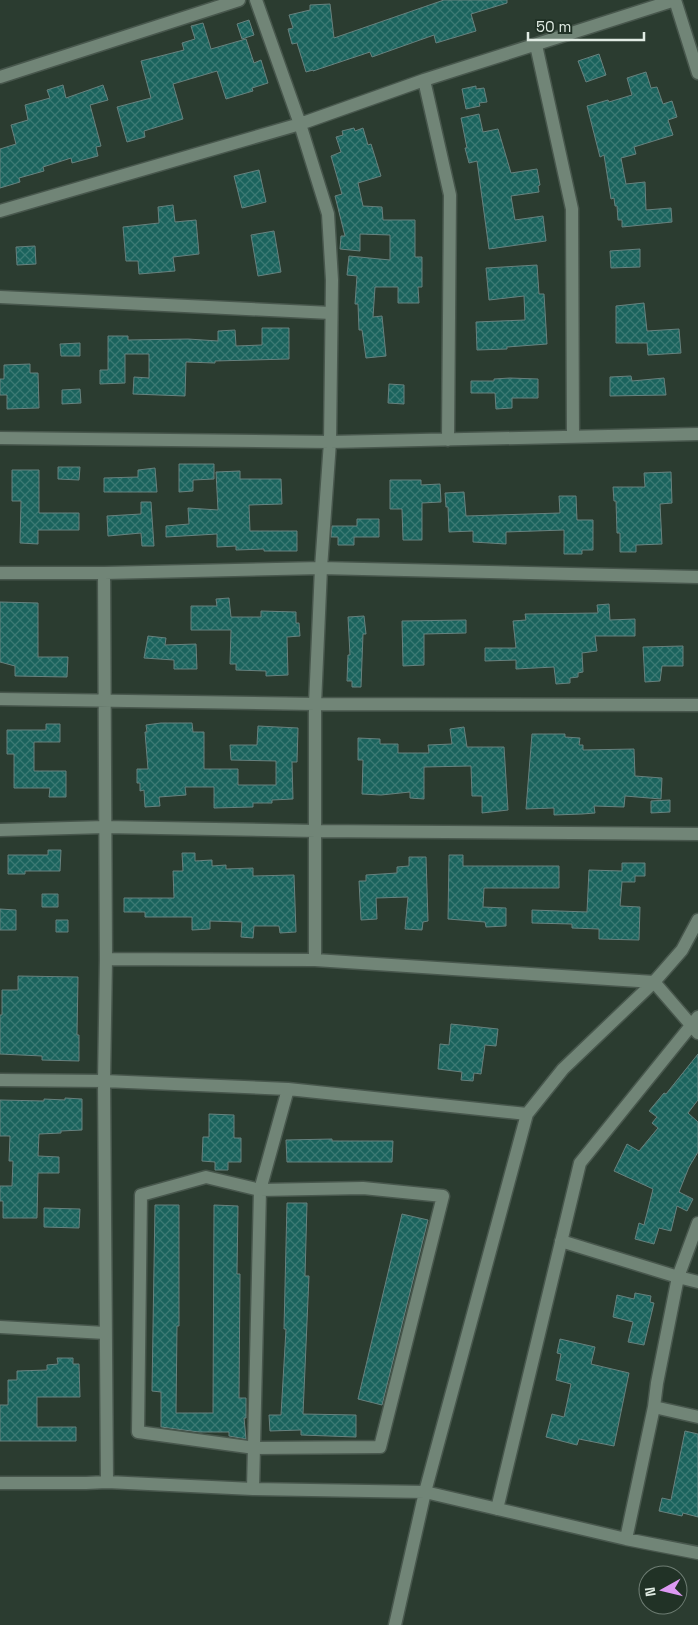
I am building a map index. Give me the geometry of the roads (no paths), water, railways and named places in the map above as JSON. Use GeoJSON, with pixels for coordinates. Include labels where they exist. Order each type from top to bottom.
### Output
{"type":"FeatureCollection","features":[{"type":"Feature","properties":{"kind":"street"},"geometry":{"type":"LineString","coordinates":[[0,77],[239,0]]}},
{"type":"Feature","properties":{"kind":"street"},"geometry":{"type":"LineString","coordinates":[[256,0],[300,124],[328,214],[332,280],[330,442],[321,568],[315,704],[315,960]]}},
{"type":"Feature","properties":{"kind":"street"},"geometry":{"type":"LineString","coordinates":[[0,211],[300,124],[424,80],[675,0],[698,73]]}},
{"type":"Feature","properties":{"kind":"street"},"geometry":{"type":"LineString","coordinates":[[536,44],[572,209],[573,436]]}},
{"type":"Feature","properties":{"kind":"street"},"geometry":{"type":"LineString","coordinates":[[424,80],[450,195],[448,440]]}},
{"type":"Feature","properties":{"kind":"street"},"geometry":{"type":"LineString","coordinates":[[0,297],[331,313]]}},
{"type":"Feature","properties":{"kind":"street"},"geometry":{"type":"LineString","coordinates":[[0,438],[330,442],[698,434]]}},
{"type":"Feature","properties":{"kind":"street"},"geometry":{"type":"LineString","coordinates":[[0,573],[104,573],[321,568],[698,577]]}},
{"type":"Feature","properties":{"kind":"street"},"geometry":{"type":"LineString","coordinates":[[104,573],[106,1482]]}},
{"type":"Feature","properties":{"kind":"street"},"geometry":{"type":"LineString","coordinates":[[0,699],[315,704],[698,705]]}},
{"type":"Feature","properties":{"kind":"street"},"geometry":{"type":"LineString","coordinates":[[0,830],[105,827],[316,831],[698,834]]}},
{"type":"Feature","properties":{"kind":"street"},"geometry":{"type":"LineString","coordinates":[[396,1625],[425,1492],[527,1114],[562,1069],[654,982],[682,950],[698,920]]}},
{"type":"Feature","properties":{"kind":"street"},"geometry":{"type":"LineString","coordinates":[[106,959],[315,960],[654,982],[695,1025],[580,1163],[497,1509]]}},
{"type":"Feature","properties":{"kind":"street"},"geometry":{"type":"LineString","coordinates":[[0,1080],[104,1081],[288,1089],[527,1114]]}},
{"type":"Feature","properties":{"kind":"street"},"geometry":{"type":"LineString","coordinates":[[254,1489],[260,1190],[288,1089]]}},
{"type":"Feature","properties":{"kind":"street"},"geometry":{"type":"LineString","coordinates":[[206,1177],[260,1190],[363,1188],[443,1196],[380,1447],[255,1448],[138,1432],[141,1196],[206,1177]]}},
{"type":"Feature","properties":{"kind":"street"},"geometry":{"type":"LineString","coordinates":[[626,1539],[654,1406],[656,1383],[678,1277],[698,1223]]}},
{"type":"Feature","properties":{"kind":"street"},"geometry":{"type":"LineString","coordinates":[[561,1240],[698,1282]]}},
{"type":"Feature","properties":{"kind":"street"},"geometry":{"type":"LineString","coordinates":[[0,1327],[105,1333]]}},
{"type":"Feature","properties":{"kind":"street"},"geometry":{"type":"LineString","coordinates":[[654,1406],[698,1416]]}},
{"type":"Feature","properties":{"kind":"street"},"geometry":{"type":"LineString","coordinates":[[0,1483],[106,1482],[254,1489],[425,1492],[626,1539],[698,1553]]}}]}
